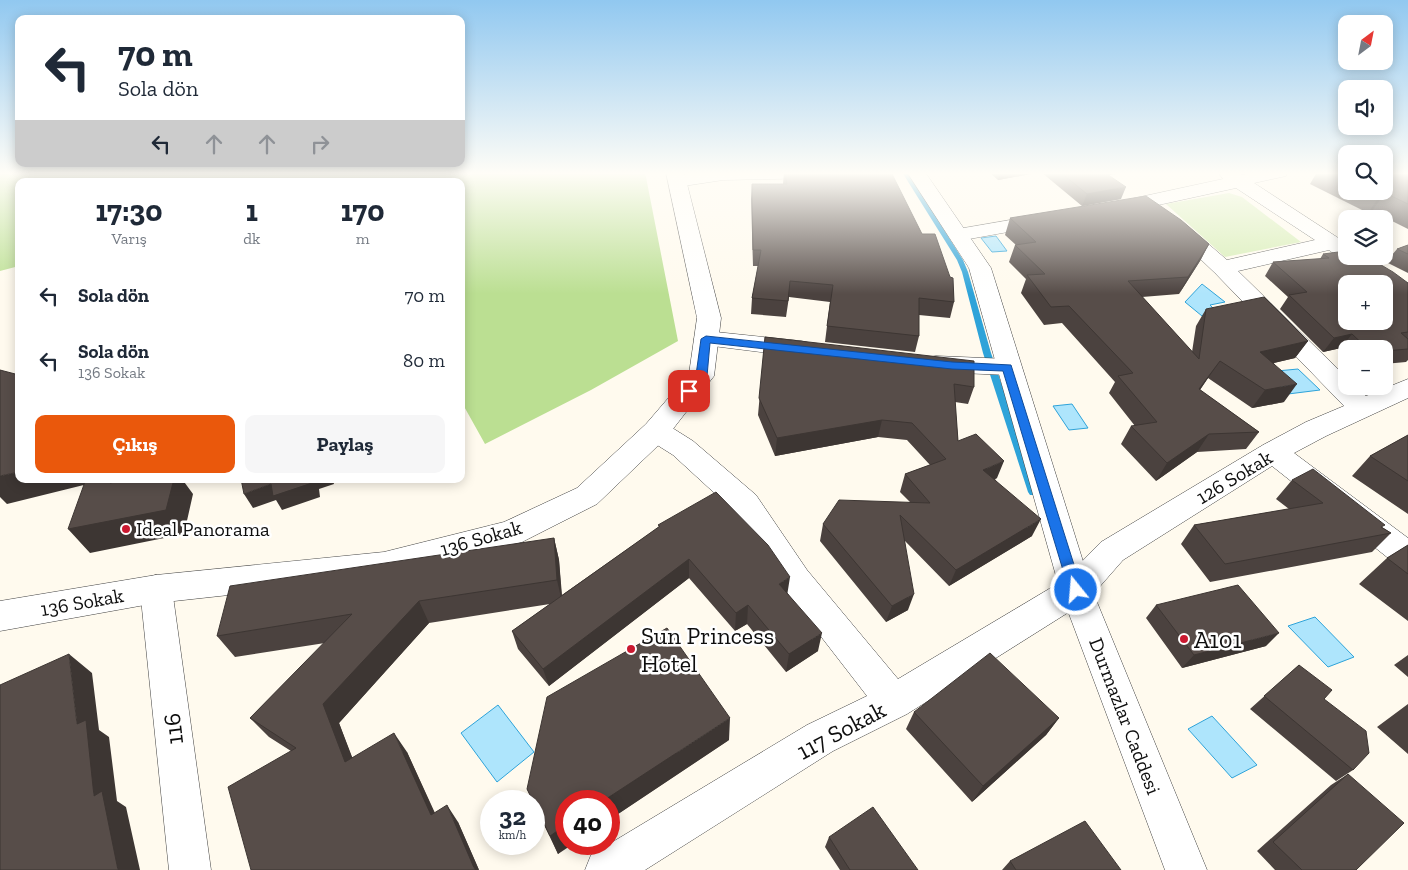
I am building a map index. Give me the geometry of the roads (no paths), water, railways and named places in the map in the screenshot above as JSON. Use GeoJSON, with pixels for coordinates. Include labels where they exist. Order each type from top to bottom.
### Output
{"type":"FeatureCollection","features":[{"type":"Feature","properties":{"kind":"street","name":"136 Sokak"},"geometry":{"type":"LineString","coordinates":[[0,616],[156,589],[384,565],[511,534],[588,496],[656,431],[702,376],[709,318],[685,213]]}},
{"type":"Feature","properties":{"kind":"street","name":"Durmazlar Caddesi"},"geometry":{"type":"LineString","coordinates":[[944,213],[980,268],[1076,590],[1186,870]]}},
{"type":"Feature","properties":{"kind":"street"},"geometry":{"type":"LineString","coordinates":[[1162,213],[1224,268],[1361,407]]}},
{"type":"Feature","properties":{"kind":"street"},"geometry":{"type":"LineString","coordinates":[[1286,213],[1338,247]]}},
{"type":"Feature","properties":{"kind":"street"},"geometry":{"type":"LineString","coordinates":[[958,234],[1064,217]]}},
{"type":"Feature","properties":{"kind":"street"},"geometry":{"type":"LineString","coordinates":[[1224,268],[1338,254]]}},
{"type":"Feature","properties":{"kind":"street"},"geometry":{"type":"LineString","coordinates":[[706,339],[824,352]]}},
{"type":"Feature","properties":{"kind":"street"},"geometry":{"type":"LineString","coordinates":[[913,361],[952,366],[1008,367]]}},
{"type":"Feature","properties":{"kind":"street","name":"126 Sokak"},"geometry":{"type":"LineString","coordinates":[[1076,590],[1112,551],[1273,452],[1361,407],[1408,388]]}},
{"type":"Feature","properties":{"kind":"street"},"geometry":{"type":"LineString","coordinates":[[656,431],[683,448],[745,502],[796,580],[894,702]]}},
{"type":"Feature","properties":{"kind":"street"},"geometry":{"type":"LineString","coordinates":[[1273,452],[1408,556]]}},
{"type":"Feature","properties":{"kind":"street","name":"116"},"geometry":{"type":"LineString","coordinates":[[156,589],[190,870]]}},
{"type":"Feature","properties":{"kind":"street","name":"117 Sokak"},"geometry":{"type":"LineString","coordinates":[[606,870],[820,738],[894,702],[1076,590]]}},
{"type":"Feature","properties":{"kind":"water"},"geometry":{"type":"Polygon","coordinates":[[[996,236],[1007,251],[992,252],[981,238],[996,236]]]}},
{"type":"Feature","properties":{"kind":"water"},"geometry":{"type":"Polygon","coordinates":[[[1202,284],[1225,302],[1210,305],[1218,313],[1202,316],[1185,302],[1202,284]]]}},
{"type":"Feature","properties":{"kind":"water"},"geometry":{"type":"Polygon","coordinates":[[[1298,369],[1320,390],[1288,394],[1266,372],[1298,369]]]}},
{"type":"Feature","properties":{"kind":"water"},"geometry":{"type":"Polygon","coordinates":[[[1072,404],[1088,428],[1069,430],[1053,406],[1072,404]]]}},
{"type":"Feature","properties":{"kind":"water"},"geometry":{"type":"Polygon","coordinates":[[[1315,617],[1354,657],[1328,667],[1288,626],[1315,617]]]}},
{"type":"Feature","properties":{"kind":"water"},"geometry":{"type":"Polygon","coordinates":[[[498,705],[534,752],[497,782],[461,733],[498,705]]]}},
{"type":"Feature","properties":{"kind":"water"},"geometry":{"type":"Polygon","coordinates":[[[1212,716],[1257,765],[1232,778],[1188,729],[1212,716]]]}},
{"type":"Feature","properties":{"kind":"waterway"},"geometry":{"type":"LineString","coordinates":[[930,213],[960,260],[965,272],[987,353],[1033,492]]}},
{"type":"Feature","properties":{"kind":"place","name":"Ideal Panorama"},"geometry":{"type":"Point","coordinates":[126,529]}},
{"type":"Feature","properties":{"kind":"place","name":"A101"},"geometry":{"type":"Point","coordinates":[1184,639]}},
{"type":"Feature","properties":{"kind":"place","name":"Sun Princess Hotel"},"geometry":{"type":"Point","coordinates":[631,649]}}]}
